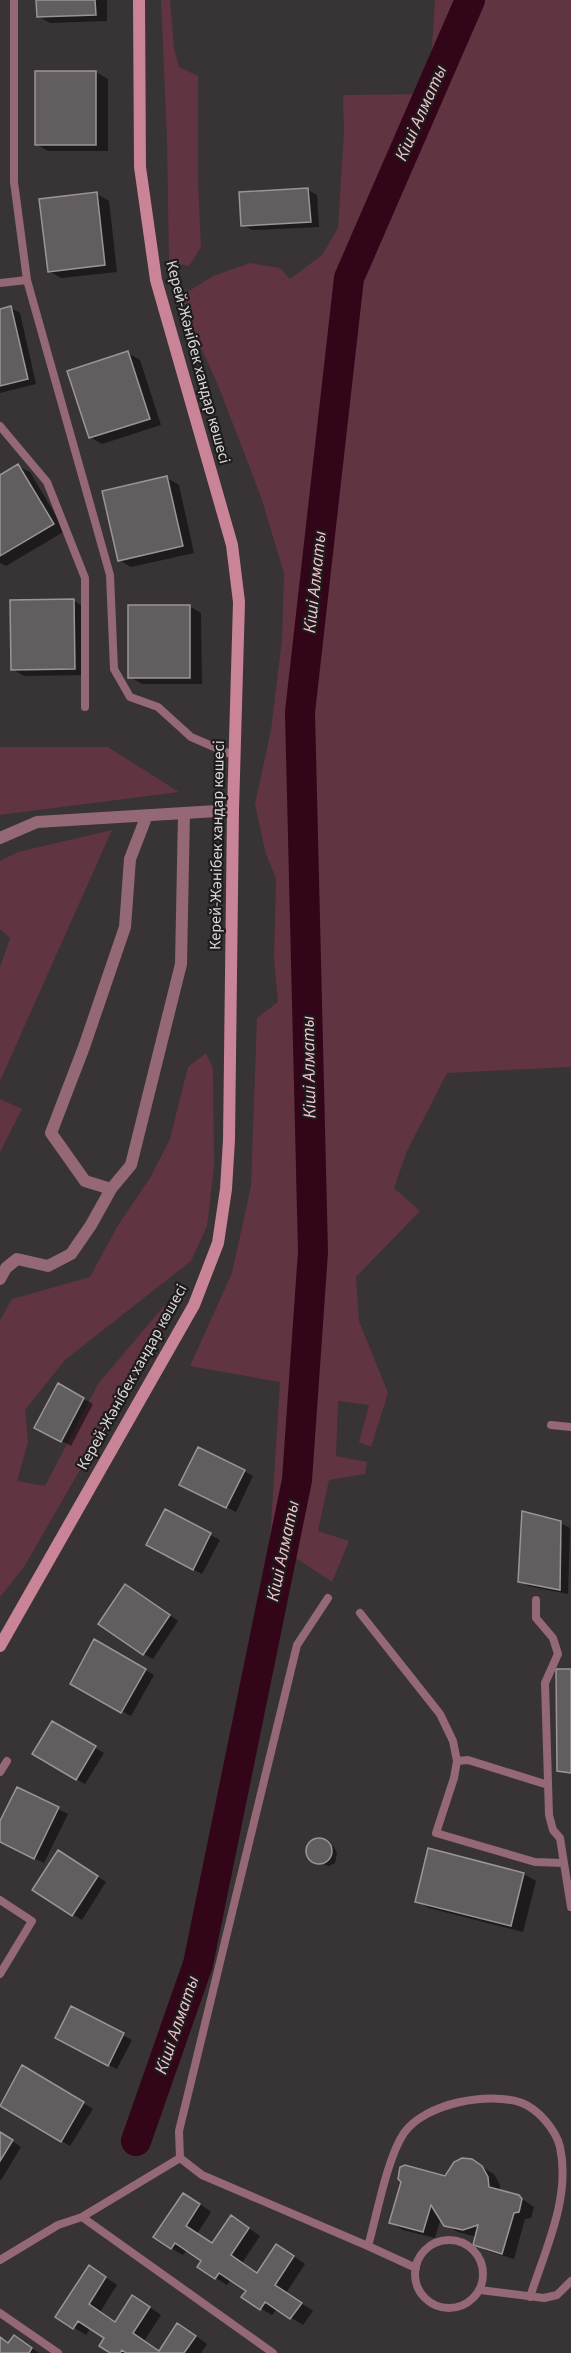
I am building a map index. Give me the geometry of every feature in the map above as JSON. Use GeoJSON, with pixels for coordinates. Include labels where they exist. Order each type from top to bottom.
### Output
{"type":"FeatureCollection","features":[{"type":"Feature","properties":{"kind":"main road","name":"Керей-Жәнібек хандар көшесі"},"geometry":{"type":"LineString","coordinates":[[0,1646],[194,1305],[218,1243],[226,1189],[229,1140],[233,810],[239,602],[232,544],[156,280],[141,167],[139,0]]}},
{"type":"Feature","properties":{"kind":"street"},"geometry":{"type":"LineString","coordinates":[[0,838],[37,822],[233,810]]}},
{"type":"Feature","properties":{"kind":"street"},"geometry":{"type":"LineString","coordinates":[[0,1279],[6,1268],[17,1259],[48,1266],[71,1254],[91,1225],[111,1189],[131,1165],[181,964],[184,813]]}},
{"type":"Feature","properties":{"kind":"street"},"geometry":{"type":"LineString","coordinates":[[111,1189],[85,1180],[51,1132],[84,1047],[124,927],[130,859],[147,815]]}},
{"type":"Feature","properties":{"kind":"lane"},"geometry":{"type":"LineString","coordinates":[[14,0],[14,182],[27,280],[110,575],[114,669],[130,697],[158,707],[191,737],[235,756]]}},
{"type":"Feature","properties":{"kind":"lane"},"geometry":{"type":"LineString","coordinates":[[0,283],[27,280]]}},
{"type":"Feature","properties":{"kind":"lane"},"geometry":{"type":"LineString","coordinates":[[0,426],[47,482],[85,578],[85,707]]}},
{"type":"Feature","properties":{"kind":"lane"},"geometry":{"type":"LineString","coordinates":[[550,1425],[571,1427]]}},
{"type":"Feature","properties":{"kind":"lane"},"geometry":{"type":"LineString","coordinates":[[180,2158],[179,2131],[297,1645],[328,1598]]}},
{"type":"Feature","properties":{"kind":"lane"},"geometry":{"type":"LineString","coordinates":[[536,1600],[536,1618],[553,1638],[558,1654],[545,1683],[549,1815],[553,1830],[560,1838],[571,1907]]}},
{"type":"Feature","properties":{"kind":"lane"},"geometry":{"type":"LineString","coordinates":[[360,1613],[440,1714],[453,1741],[456,1761],[454,1778],[436,1833],[535,1862],[564,1863]]}},
{"type":"Feature","properties":{"kind":"lane"},"geometry":{"type":"LineString","coordinates":[[456,1761],[468,1760],[548,1785]]}},
{"type":"Feature","properties":{"kind":"lane"},"geometry":{"type":"LineString","coordinates":[[0,1772],[7,1761]]}},
{"type":"Feature","properties":{"kind":"lane"},"geometry":{"type":"LineString","coordinates":[[0,1900],[32,1921],[0,1974]]}},
{"type":"Feature","properties":{"kind":"lane"},"geometry":{"type":"LineString","coordinates":[[368,2246],[391,2158],[405,2132],[429,2112],[459,2103],[491,2097],[524,2103],[548,2123],[560,2145],[562,2172],[562,2194],[530,2297]]}},
{"type":"Feature","properties":{"kind":"lane"},"geometry":{"type":"LineString","coordinates":[[0,2260],[58,2225],[82,2217],[180,2158]]}},
{"type":"Feature","properties":{"kind":"lane"},"geometry":{"type":"LineString","coordinates":[[180,2158],[202,2175],[416,2268]]}},
{"type":"Feature","properties":{"kind":"lane"},"geometry":{"type":"LineString","coordinates":[[82,2217],[273,2353]]}},
{"type":"Feature","properties":{"kind":"lane"},"geometry":{"type":"LineString","coordinates":[[448,2240],[470,2247],[478,2256],[483,2267],[480,2290],[465,2305],[444,2308],[434,2305],[419,2289],[415,2279],[419,2258],[427,2248],[437,2242],[448,2240]]}},
{"type":"Feature","properties":{"kind":"lane"},"geometry":{"type":"LineString","coordinates":[[480,2290],[544,2298],[557,2295],[571,2282]]}},
{"type":"Feature","properties":{"kind":"lane"},"geometry":{"type":"LineString","coordinates":[[0,2313],[58,2353]]}},
{"type":"Feature","properties":{"kind":"shaded area"},"geometry":{"type":"Polygon","coordinates":[[[161,0],[170,0],[174,48],[179,67],[198,76],[198,183],[201,247],[189,266],[169,262],[161,0]]]}},
{"type":"Feature","properties":{"kind":"shaded area"},"geometry":{"type":"Polygon","coordinates":[[[435,0],[571,0],[571,1067],[447,1073],[407,1151],[394,1188],[420,1211],[356,1277],[359,1321],[388,1393],[371,1447],[359,1442],[369,1405],[338,1401],[336,1456],[367,1462],[365,1474],[329,1480],[318,1531],[349,1541],[332,1582],[270,1541],[280,1382],[190,1366],[232,1273],[251,1186],[257,1018],[278,1002],[274,959],[276,879],[265,851],[255,804],[271,730],[282,639],[284,573],[261,497],[218,385],[178,298],[213,276],[250,263],[280,268],[290,279],[322,255],[338,228],[344,132],[343,95],[429,94],[435,0]]]}},
{"type":"Feature","properties":{"kind":"shaded area"},"geometry":{"type":"Polygon","coordinates":[[[0,747],[108,747],[179,792],[0,815],[0,747]]]}},
{"type":"Feature","properties":{"kind":"shaded area"},"geometry":{"type":"Polygon","coordinates":[[[112,830],[0,1081],[0,967],[10,938],[0,929],[0,861],[18,852],[112,830]]]}},
{"type":"Feature","properties":{"kind":"shaded area"},"geometry":{"type":"Polygon","coordinates":[[[206,1053],[213,1068],[214,1167],[207,1226],[191,1261],[65,1360],[25,1410],[28,1442],[17,1481],[45,1486],[98,1384],[163,1307],[177,1302],[24,1567],[0,1597],[0,1320],[12,1299],[90,1277],[118,1225],[150,1178],[170,1139],[188,1067],[206,1053]]]}},
{"type":"Feature","properties":{"kind":"shaded area"},"geometry":{"type":"Polygon","coordinates":[[[0,1099],[22,1109],[0,1152],[0,1099]]]}},
{"type":"Feature","properties":{"kind":"building"},"geometry":{"type":"Polygon","coordinates":[[[36,0],[95,0],[96,15],[37,17],[36,0]]]}},
{"type":"Feature","properties":{"kind":"building"},"geometry":{"type":"Polygon","coordinates":[[[35,71],[96,71],[96,145],[35,145],[35,71]]]}},
{"type":"Feature","properties":{"kind":"building"},"geometry":{"type":"Polygon","coordinates":[[[308,188],[311,222],[241,226],[239,192],[308,188]]]}},
{"type":"Feature","properties":{"kind":"building"},"geometry":{"type":"Polygon","coordinates":[[[97,192],[105,265],[48,272],[39,199],[97,192]]]}},
{"type":"Feature","properties":{"kind":"building"},"geometry":{"type":"Polygon","coordinates":[[[11,306],[28,379],[0,386],[0,309],[11,306]]]}},
{"type":"Feature","properties":{"kind":"building"},"geometry":{"type":"Polygon","coordinates":[[[128,351],[150,419],[89,438],[67,371],[128,351]]]}},
{"type":"Feature","properties":{"kind":"building"},"geometry":{"type":"Polygon","coordinates":[[[18,464],[54,524],[0,556],[0,475],[18,464]]]}},
{"type":"Feature","properties":{"kind":"building"},"geometry":{"type":"Polygon","coordinates":[[[167,476],[183,546],[118,561],[102,491],[167,476]]]}},
{"type":"Feature","properties":{"kind":"building"},"geometry":{"type":"Polygon","coordinates":[[[74,599],[75,669],[11,670],[10,600],[74,599]]]}},
{"type":"Feature","properties":{"kind":"building"},"geometry":{"type":"Polygon","coordinates":[[[128,605],[190,605],[190,678],[128,678],[128,605]]]}},
{"type":"Feature","properties":{"kind":"building"},"geometry":{"type":"Polygon","coordinates":[[[58,1383],[84,1398],[61,1442],[34,1428],[58,1383]]]}},
{"type":"Feature","properties":{"kind":"building"},"geometry":{"type":"Polygon","coordinates":[[[198,1447],[245,1470],[226,1508],[179,1485],[198,1447]]]}},
{"type":"Feature","properties":{"kind":"building"},"geometry":{"type":"Polygon","coordinates":[[[165,1509],[211,1533],[193,1570],[146,1545],[165,1509]]]}},
{"type":"Feature","properties":{"kind":"building"},"geometry":{"type":"Polygon","coordinates":[[[522,1511],[561,1521],[560,1590],[518,1582],[522,1511]]]}},
{"type":"Feature","properties":{"kind":"building"},"geometry":{"type":"Polygon","coordinates":[[[125,1584],[170,1615],[143,1655],[98,1624],[125,1584]]]}},
{"type":"Feature","properties":{"kind":"building"},"geometry":{"type":"Polygon","coordinates":[[[94,1639],[146,1669],[121,1713],[70,1684],[94,1639]]]}},
{"type":"Feature","properties":{"kind":"building"},"geometry":{"type":"Polygon","coordinates":[[[556,1669],[571,1669],[571,1773],[557,1771],[556,1669]]]}},
{"type":"Feature","properties":{"kind":"building"},"geometry":{"type":"Polygon","coordinates":[[[52,1721],[96,1746],[76,1780],[32,1754],[52,1721]]]}},
{"type":"Feature","properties":{"kind":"building"},"geometry":{"type":"Polygon","coordinates":[[[17,1787],[59,1807],[34,1859],[0,1842],[0,1821],[17,1787]]]}},
{"type":"Feature","properties":{"kind":"building"},"geometry":{"type":"Polygon","coordinates":[[[319,1838],[328,1842],[332,1851],[328,1860],[319,1864],[310,1860],[306,1851],[310,1842],[319,1838]]]}},
{"type":"Feature","properties":{"kind":"building"},"geometry":{"type":"Polygon","coordinates":[[[428,1848],[524,1873],[511,1926],[415,1902],[428,1848]]]}},
{"type":"Feature","properties":{"kind":"building"},"geometry":{"type":"Polygon","coordinates":[[[58,1850],[98,1876],[72,1916],[32,1890],[58,1850]]]}},
{"type":"Feature","properties":{"kind":"building"},"geometry":{"type":"Polygon","coordinates":[[[71,2006],[124,2033],[108,2066],[55,2038],[71,2006]]]}},
{"type":"Feature","properties":{"kind":"building"},"geometry":{"type":"Polygon","coordinates":[[[22,2065],[84,2102],[61,2142],[0,2106],[22,2065]]]}},
{"type":"Feature","properties":{"kind":"building"},"geometry":{"type":"Polygon","coordinates":[[[0,2132],[13,2140],[0,2161],[0,2132]]]}},
{"type":"Feature","properties":{"kind":"building"},"geometry":{"type":"Polygon","coordinates":[[[462,2158],[472,2159],[482,2166],[488,2177],[489,2187],[519,2195],[522,2199],[519,2212],[514,2213],[502,2254],[473,2245],[478,2225],[463,2230],[444,2226],[431,2205],[423,2232],[389,2223],[401,2182],[398,2179],[400,2167],[405,2165],[445,2176],[454,2162],[462,2158]]]}},
{"type":"Feature","properties":{"kind":"building"},"geometry":{"type":"Polygon","coordinates":[[[183,2193],[200,2204],[186,2226],[212,2243],[231,2215],[249,2228],[231,2255],[257,2273],[276,2244],[294,2256],[275,2285],[302,2303],[290,2319],[265,2302],[260,2310],[241,2297],[246,2291],[219,2273],[215,2279],[197,2267],[201,2261],[175,2243],[171,2249],[153,2237],[183,2193]]]}},
{"type":"Feature","properties":{"kind":"building"},"geometry":{"type":"Polygon","coordinates":[[[89,2265],[106,2277],[89,2304],[115,2322],[132,2295],[150,2307],[133,2333],[159,2351],[177,2323],[196,2336],[184,2353],[126,2353],[122,2350],[120,2353],[110,2353],[99,2346],[104,2338],[78,2321],[73,2329],[55,2317],[89,2265]]]}},
{"type":"Feature","properties":{"kind":"building"},"geometry":{"type":"Polygon","coordinates":[[[14,2335],[32,2348],[29,2353],[0,2353],[0,2337],[8,2343],[14,2335]]]}},
{"type":"Feature","properties":{"kind":"waterway","name":"Кіші Алматы"},"geometry":{"type":"LineString","coordinates":[[136,2141],[198,1964],[297,1480],[313,1252],[300,712],[349,278],[470,0]]}}]}
